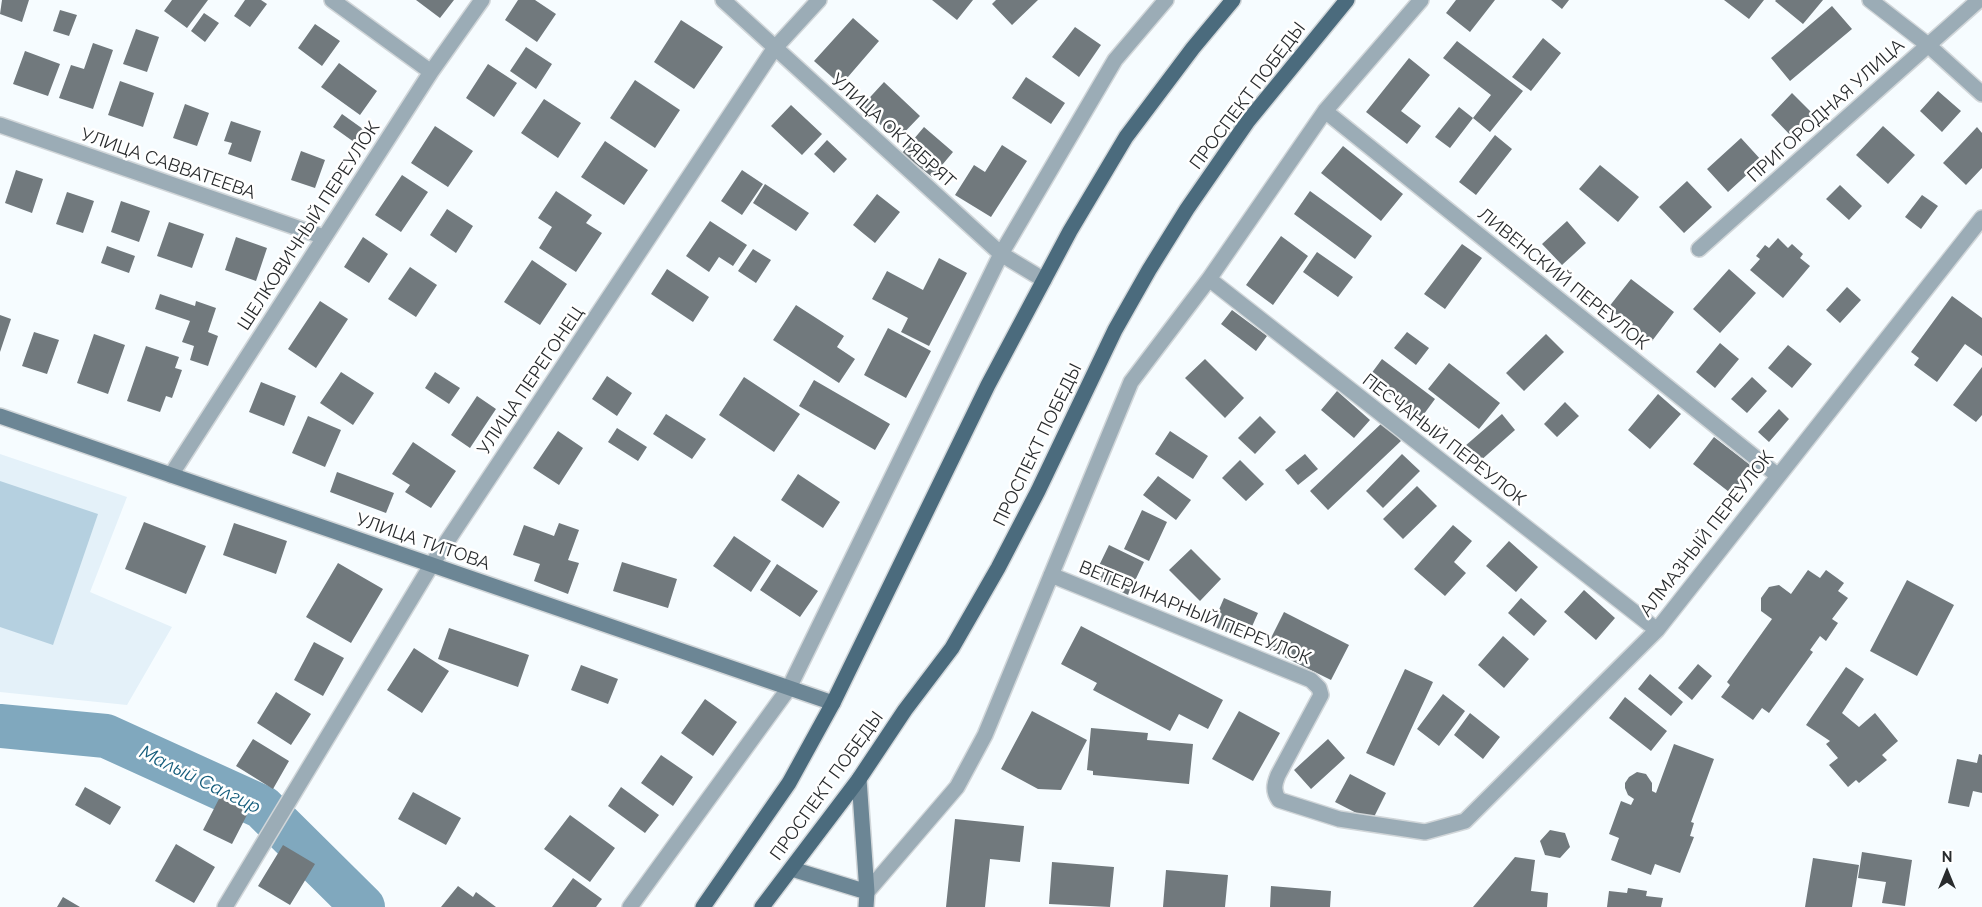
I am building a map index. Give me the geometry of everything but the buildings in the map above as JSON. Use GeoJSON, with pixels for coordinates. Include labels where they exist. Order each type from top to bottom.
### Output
{"type":"FeatureCollection","features":[{"type":"Feature","properties":{"kind":"main road","name":"ПРОСПЕКТ ПОБЕДЫ"},"geometry":{"type":"LineString","coordinates":[[703,907],[789,783],[833,703],[988,385],[1070,232],[1126,137],[1193,48],[1233,0]]}},
{"type":"Feature","properties":{"kind":"main road","name":"ПРОСПЕКТ ПОБЕДЫ"},"geometry":{"type":"LineString","coordinates":[[762,907],[860,779],[905,710],[952,648],[998,568],[1038,491],[1115,330],[1187,209],[1248,121],[1347,0]]}},
{"type":"Feature","properties":{"kind":"main road","name":"УЛИЦА ТИТОВА"},"geometry":{"type":"LineString","coordinates":[[0,416],[833,703]]}},
{"type":"Feature","properties":{"kind":"main road"},"geometry":{"type":"LineString","coordinates":[[792,869],[866,899],[860,779]]}},
{"type":"Feature","properties":{"kind":"street"},"geometry":{"type":"LineString","coordinates":[[332,0],[431,72]]}},
{"type":"Feature","properties":{"kind":"street","name":"ШЕЛКОВИЧНЫЙ ПЕРЕУЛОК"},"geometry":{"type":"LineString","coordinates":[[171,475],[431,72],[482,0]]}},
{"type":"Feature","properties":{"kind":"street","name":"УЛИЦА ОКТЯБРЯТ"},"geometry":{"type":"LineString","coordinates":[[723,0],[774,49],[1001,254],[1044,280]]}},
{"type":"Feature","properties":{"kind":"street","name":"УЛИЦА ПЕРЕГОНЕЦ"},"geometry":{"type":"LineString","coordinates":[[225,907],[263,847],[432,564],[774,49],[819,0]]}},
{"type":"Feature","properties":{"kind":"street"},"geometry":{"type":"LineString","coordinates":[[630,907],[789,688],[1001,254],[1116,60],[1166,0]]}},
{"type":"Feature","properties":{"kind":"street"},"geometry":{"type":"LineString","coordinates":[[866,899],[957,786],[985,734],[1130,382],[1209,279],[1325,112],[1421,0]]}},
{"type":"Feature","properties":{"kind":"street"},"geometry":{"type":"LineString","coordinates":[[1870,0],[1928,45],[1982,94]]}},
{"type":"Feature","properties":{"kind":"street","name":"ПРИГОРОДНАЯ УЛИЦА"},"geometry":{"type":"LineString","coordinates":[[1699,249],[1979,0]]}},
{"type":"Feature","properties":{"kind":"street","name":"ЛИВЕНСКИЙ ПЕРЕУЛОК"},"geometry":{"type":"LineString","coordinates":[[1325,112],[1777,475]]}},
{"type":"Feature","properties":{"kind":"street","name":"УЛИЦА САВВАТЕЕВА"},"geometry":{"type":"LineString","coordinates":[[0,125],[324,238]]}},
{"type":"Feature","properties":{"kind":"street","name":"АЛМАЗНЫЙ ПЕРЕУЛОК"},"geometry":{"type":"LineString","coordinates":[[1425,832],[1465,821],[1657,630],[1777,475],[1982,218]]}},
{"type":"Feature","properties":{"kind":"street","name":"ПЕСЧАНЫЙ ПЕРЕУЛОК"},"geometry":{"type":"LineString","coordinates":[[1209,279],[1657,630]]}},
{"type":"Feature","properties":{"kind":"street","name":"ВЕТЕРИНАРНЫЙ ПЕРЕУЛОК"},"geometry":{"type":"LineString","coordinates":[[1051,575],[1312,680],[1319,688],[1321,695],[1274,784],[1275,793],[1279,800],[1339,819],[1425,832]]}},
{"type":"Feature","properties":{"kind":"shaded area"},"geometry":{"type":"Polygon","coordinates":[[[0,454],[127,497],[90,592],[172,627],[127,705],[0,692],[0,454]]]}},
{"type":"Feature","properties":{"kind":"shaded area"},"geometry":{"type":"Polygon","coordinates":[[[0,481],[98,514],[53,645],[0,627],[0,481]]]}},
{"type":"Feature","properties":{"kind":"waterway","name":"Малый Салгир"},"geometry":{"type":"LineString","coordinates":[[0,726],[106,736],[262,807],[363,907]]}}]}
